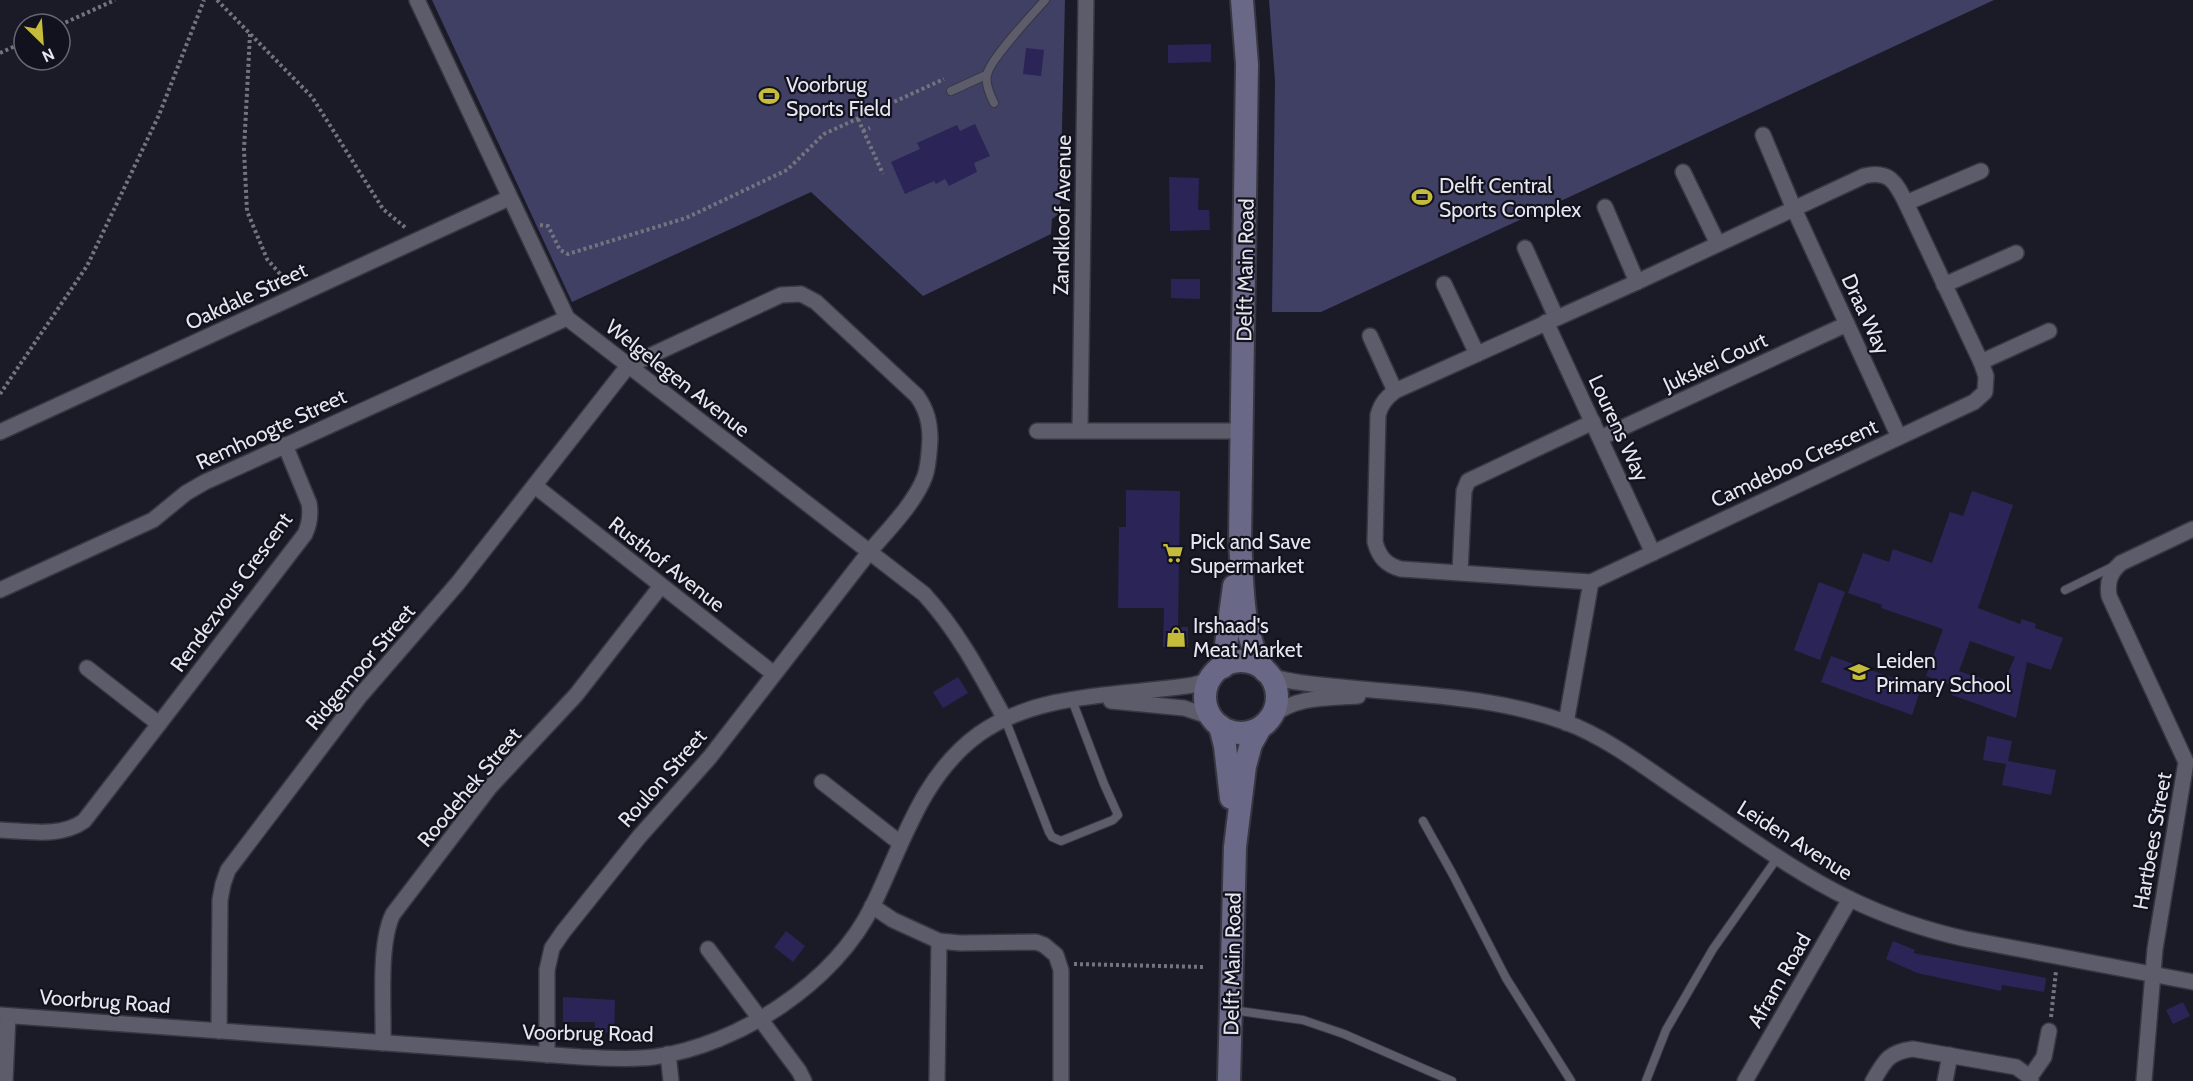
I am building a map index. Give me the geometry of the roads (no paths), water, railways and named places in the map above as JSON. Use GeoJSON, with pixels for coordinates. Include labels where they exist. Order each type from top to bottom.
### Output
{"type":"FeatureCollection","features":[{"type":"Feature","properties":{"kind":"street","name":"Welgelegen Avenue"},"geometry":{"type":"LineString","coordinates":[[417,0],[567,318],[924,594],[944,616],[963,643],[1005,719]]}},
{"type":"Feature","properties":{"kind":"street","name":"Zandkloof Avenue"},"geometry":{"type":"LineString","coordinates":[[1080,430],[1086,0]]}},
{"type":"Feature","properties":{"kind":"street","name":"Delft Main Road"},"geometry":{"type":"LineString","coordinates":[[1242,0],[1247,64],[1240,539],[1243,592],[1250,641],[1256,658],[1268,674]]}},
{"type":"Feature","properties":{"kind":"street"},"geometry":{"type":"LineString","coordinates":[[1763,135],[1794,209]]}},
{"type":"Feature","properties":{"kind":"street"},"geometry":{"type":"LineString","coordinates":[[1906,203],[1981,171]]}},
{"type":"Feature","properties":{"kind":"street"},"geometry":{"type":"LineString","coordinates":[[1683,172],[1718,244]]}},
{"type":"Feature","properties":{"kind":"street","name":"Camdeboo Crescent"},"geometry":{"type":"LineString","coordinates":[[1876,173],[1893,180],[1906,203],[1986,376],[1986,385],[1981,397],[1974,402],[1591,582],[1394,567],[1381,558],[1375,542],[1378,415],[1380,406],[1395,391],[1864,176],[1876,173]]}},
{"type":"Feature","properties":{"kind":"street","name":"Oakdale Street"},"geometry":{"type":"LineString","coordinates":[[0,432],[509,198]]}},
{"type":"Feature","properties":{"kind":"street"},"geometry":{"type":"LineString","coordinates":[[1605,207],[1637,282]]}},
{"type":"Feature","properties":{"kind":"street","name":"Draa Way"},"geometry":{"type":"LineString","coordinates":[[1794,209],[1899,437]]}},
{"type":"Feature","properties":{"kind":"street"},"geometry":{"type":"LineString","coordinates":[[1525,248],[1551,319]]}},
{"type":"Feature","properties":{"kind":"street"},"geometry":{"type":"LineString","coordinates":[[1944,285],[2016,253]]}},
{"type":"Feature","properties":{"kind":"street"},"geometry":{"type":"LineString","coordinates":[[1444,284],[1477,354]]}},
{"type":"Feature","properties":{"kind":"street","name":"Roulon Street"},"geometry":{"type":"LineString","coordinates":[[547,1055],[547,970],[552,948],[632,846],[710,757],[870,550],[892,526],[919,488],[929,461],[928,416],[917,396],[816,302],[801,294],[781,295],[628,366]]}},
{"type":"Feature","properties":{"kind":"street","name":"Remhoogte Street"},"geometry":{"type":"LineString","coordinates":[[0,590],[153,520],[195,487],[567,318]]}},
{"type":"Feature","properties":{"kind":"street","name":"Lourens Way"},"geometry":{"type":"LineString","coordinates":[[1551,319],[1593,422],[1653,553]]}},
{"type":"Feature","properties":{"kind":"street","name":"Jukskei Court"},"geometry":{"type":"LineString","coordinates":[[1600,438],[1847,324]]}},
{"type":"Feature","properties":{"kind":"street"},"geometry":{"type":"LineString","coordinates":[[1981,362],[2049,331]]}},
{"type":"Feature","properties":{"kind":"street"},"geometry":{"type":"LineString","coordinates":[[1370,336],[1395,391]]}},
{"type":"Feature","properties":{"kind":"street","name":"Ridgemoor Street"},"geometry":{"type":"LineString","coordinates":[[219,1031],[220,900],[228,870],[360,696],[458,583],[628,366]]}},
{"type":"Feature","properties":{"kind":"street"},"geometry":{"type":"LineString","coordinates":[[1460,572],[1464,491],[1468,481],[1593,422]]}},
{"type":"Feature","properties":{"kind":"street"},"geometry":{"type":"LineString","coordinates":[[1037,431],[1242,431]]}},
{"type":"Feature","properties":{"kind":"street","name":"Rendezvous Crescent"},"geometry":{"type":"LineString","coordinates":[[0,830],[60,832],[84,820],[305,534],[310,512],[309,503],[285,445]]}},
{"type":"Feature","properties":{"kind":"street","name":"Rusthof Avenue"},"geometry":{"type":"LineString","coordinates":[[534,486],[774,674]]}},
{"type":"Feature","properties":{"kind":"street"},"geometry":{"type":"LineString","coordinates":[[2121,563],[2193,529]]}},
{"type":"Feature","properties":{"kind":"street","name":"Delft Main Road"},"geometry":{"type":"LineString","coordinates":[[1218,671],[1240,539]]}},
{"type":"Feature","properties":{"kind":"street","name":"Hartbees Street"},"geometry":{"type":"LineString","coordinates":[[2121,563],[2109,578],[2109,596],[2186,762],[2151,975],[2144,1081]]}},
{"type":"Feature","properties":{"kind":"street"},"geometry":{"type":"LineString","coordinates":[[1566,723],[1591,582]]}},
{"type":"Feature","properties":{"kind":"street","name":"Roodehek Street"},"geometry":{"type":"LineString","coordinates":[[383,1043],[384,950],[386,932],[393,914],[490,787],[576,695],[661,586]]}},
{"type":"Feature","properties":{"kind":"street"},"geometry":{"type":"LineString","coordinates":[[1241,662],[1250,663],[1268,674],[1275,685],[1277,696],[1266,722],[1252,731],[1235,733],[1215,722],[1206,706],[1205,695],[1208,684],[1218,671],[1241,662]]}},
{"type":"Feature","properties":{"kind":"street"},"geometry":{"type":"LineString","coordinates":[[87,668],[159,724]]}},
{"type":"Feature","properties":{"kind":"street","name":"Voorbrug Road"},"geometry":{"type":"LineString","coordinates":[[4,1015],[608,1058],[653,1057],[714,1041],[760,1019],[787,1001],[824,970],[845,946],[872,906],[922,800],[943,767],[979,734],[1005,719],[1037,707],[1080,699],[1193,685],[1206,681],[1218,671]]}},
{"type":"Feature","properties":{"kind":"street","name":"Leiden Avenue"},"geometry":{"type":"LineString","coordinates":[[1268,674],[1290,681],[1480,700],[1566,723],[1625,754],[1778,857],[1850,899],[1935,932],[2193,982]]}},
{"type":"Feature","properties":{"kind":"street","name":"Leiden Avenue"},"geometry":{"type":"LineString","coordinates":[[1266,722],[1286,706],[1305,700],[1394,692]]}},
{"type":"Feature","properties":{"kind":"street","name":"Voorbrug Road"},"geometry":{"type":"LineString","coordinates":[[1080,699],[1184,708],[1215,722]]}},
{"type":"Feature","properties":{"kind":"street","name":"Delft Main Road"},"geometry":{"type":"LineString","coordinates":[[1215,722],[1228,765],[1235,847]]}},
{"type":"Feature","properties":{"kind":"street","name":"Delft Main Road"},"geometry":{"type":"LineString","coordinates":[[1229,1081],[1235,847],[1245,766],[1251,744],[1266,722]]}},
{"type":"Feature","properties":{"kind":"street"},"geometry":{"type":"LineString","coordinates":[[822,782],[900,843]]}},
{"type":"Feature","properties":{"kind":"street","name":"Afram Road"},"geometry":{"type":"LineString","coordinates":[[1745,1081],[1850,899]]}},
{"type":"Feature","properties":{"kind":"street"},"geometry":{"type":"LineString","coordinates":[[872,906],[893,920],[939,941],[1036,942],[1051,949],[1056,955],[1061,970],[1061,1081]]}},
{"type":"Feature","properties":{"kind":"street"},"geometry":{"type":"LineString","coordinates":[[937,1081],[939,941]]}},
{"type":"Feature","properties":{"kind":"street"},"geometry":{"type":"LineString","coordinates":[[708,949],[799,1071],[804,1081]]}},
{"type":"Feature","properties":{"kind":"street"},"geometry":{"type":"LineString","coordinates":[[4,1015],[5,1081]]}},
{"type":"Feature","properties":{"kind":"street"},"geometry":{"type":"LineString","coordinates":[[1873,1081],[1883,1062],[1898,1051],[1913,1048],[2016,1067],[2030,1079],[2044,1057],[2049,1031]]}},
{"type":"Feature","properties":{"kind":"street"},"geometry":{"type":"LineString","coordinates":[[668,1054],[671,1081]]}},
{"type":"Feature","properties":{"kind":"street"},"geometry":{"type":"LineString","coordinates":[[1945,1081],[1950,1055]]}},
{"type":"Feature","properties":{"kind":"lane"},"geometry":{"type":"LineString","coordinates":[[994,103],[989,94],[987,75],[996,59],[1045,0]]}},
{"type":"Feature","properties":{"kind":"lane"},"geometry":{"type":"LineString","coordinates":[[954,90],[987,75]]}},
{"type":"Feature","properties":{"kind":"lane"},"geometry":{"type":"LineString","coordinates":[[2065,590],[2121,563]]}},
{"type":"Feature","properties":{"kind":"lane"},"geometry":{"type":"LineString","coordinates":[[1005,719],[1049,832],[1053,837],[1061,840],[1113,820],[1118,815],[1104,784],[1080,699]]}},
{"type":"Feature","properties":{"kind":"lane"},"geometry":{"type":"LineString","coordinates":[[1423,821],[1506,978],[1571,1081]]}},
{"type":"Feature","properties":{"kind":"lane"},"geometry":{"type":"LineString","coordinates":[[1646,1081],[1666,1030],[1713,949],[1778,857]]}},
{"type":"Feature","properties":{"kind":"lane"},"geometry":{"type":"LineString","coordinates":[[1230,1010],[1303,1020],[1344,1034],[1452,1081]]}},
{"type":"Feature","properties":{"kind":"place","name":"Voorbrug Sports Field"},"geometry":{"type":"Point","coordinates":[769,96]}},
{"type":"Feature","properties":{"kind":"place","name":"Delft Central Sports Complex"},"geometry":{"type":"Point","coordinates":[1422,197]}},
{"type":"Feature","properties":{"kind":"place","name":"Pick and Save Supermarket"},"geometry":{"type":"Point","coordinates":[1173,553]}},
{"type":"Feature","properties":{"kind":"place","name":"Irshaad's Meat Market"},"geometry":{"type":"Point","coordinates":[1176,637]}},
{"type":"Feature","properties":{"kind":"place","name":"Leiden Primary School"},"geometry":{"type":"Point","coordinates":[1859,672]}}]}
